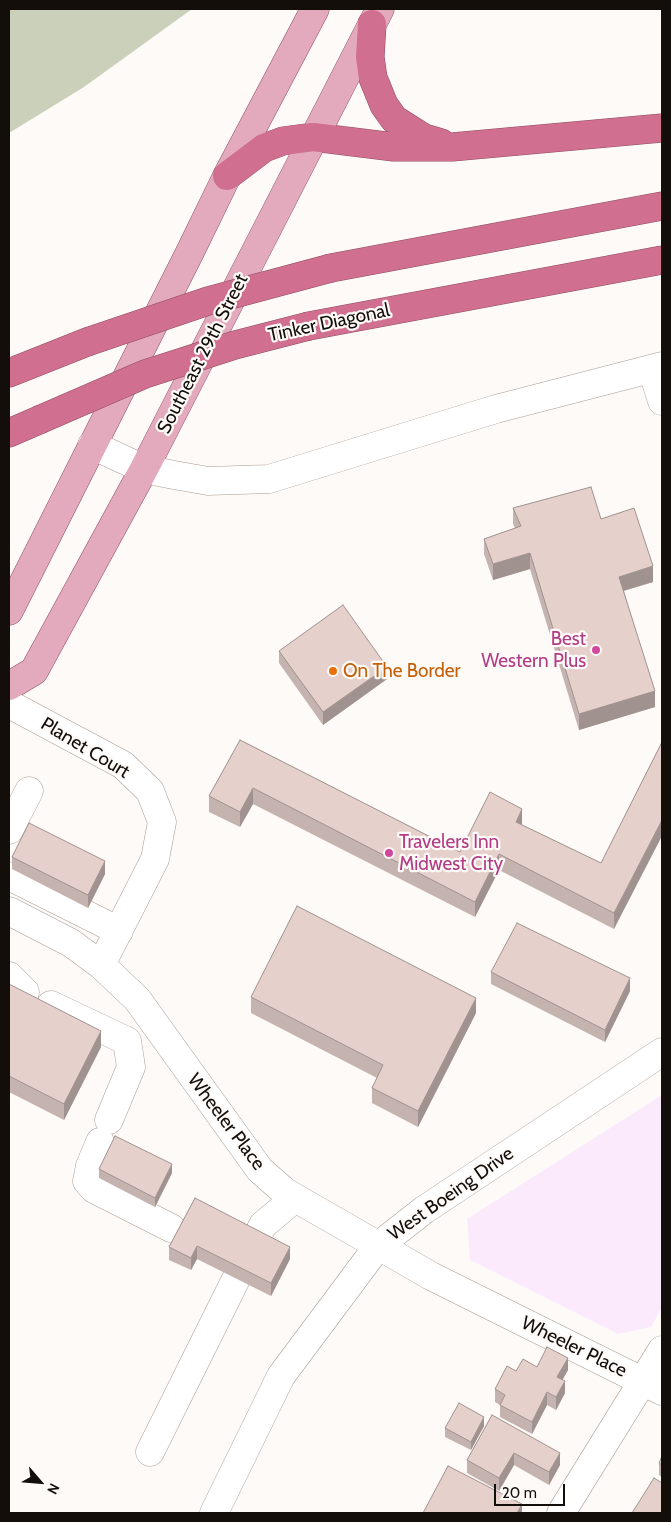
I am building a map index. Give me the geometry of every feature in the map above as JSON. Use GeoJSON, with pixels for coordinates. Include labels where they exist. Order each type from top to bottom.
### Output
{"type":"FeatureCollection","features":[{"type":"Feature","properties":{"kind":"highway"},"geometry":{"type":"LineString","coordinates":[[376,16],[370,57],[372,78],[384,105],[394,119],[424,138],[452,147]]}},
{"type":"Feature","properties":{"kind":"highway"},"geometry":{"type":"LineString","coordinates":[[227,176],[264,148],[283,141],[313,137],[394,147],[452,147],[662,128]]}},
{"type":"Feature","properties":{"kind":"highway"},"geometry":{"type":"LineString","coordinates":[[9,373],[87,342],[208,301],[331,268],[662,206]]}},
{"type":"Feature","properties":{"kind":"highway","name":"Tinker Diagonal"},"geometry":{"type":"LineString","coordinates":[[9,433],[145,374],[235,345],[308,326],[662,260]]}},
{"type":"Feature","properties":{"kind":"main road"},"geometry":{"type":"LineString","coordinates":[[9,612],[227,176],[315,9]]}},
{"type":"Feature","properties":{"kind":"main road","name":"Southeast 29th Street"},"geometry":{"type":"LineString","coordinates":[[9,686],[34,671],[144,469],[376,16]]}},
{"type":"Feature","properties":{"kind":"street"},"geometry":{"type":"LineString","coordinates":[[92,445],[144,469],[208,481],[268,479],[496,409],[657,368],[662,400]]}},
{"type":"Feature","properties":{"kind":"street","name":"Planet Court"},"geometry":{"type":"LineString","coordinates":[[9,704],[123,765],[150,791],[162,822],[155,859],[101,965]]}},
{"type":"Feature","properties":{"kind":"street"},"geometry":{"type":"LineString","coordinates":[[9,830],[29,790]]}},
{"type":"Feature","properties":{"kind":"street"},"geometry":{"type":"LineString","coordinates":[[9,876],[119,930]]}},
{"type":"Feature","properties":{"kind":"street","name":"Wheeler Place"},"geometry":{"type":"LineString","coordinates":[[9,911],[71,943],[101,965],[136,999],[260,1170],[285,1192],[431,1276],[653,1386]]}},
{"type":"Feature","properties":{"kind":"street"},"geometry":{"type":"LineString","coordinates":[[51,1005],[127,1042],[131,1067],[90,1166],[87,1181],[94,1189],[171,1228]]}},
{"type":"Feature","properties":{"kind":"street","name":"West Boeing Drive"},"geometry":{"type":"LineString","coordinates":[[214,1513],[281,1376],[378,1246],[424,1210],[662,1052]]}},
{"type":"Feature","properties":{"kind":"street"},"geometry":{"type":"LineString","coordinates":[[255,1241],[263,1225],[295,1198]]}},
{"type":"Feature","properties":{"kind":"street"},"geometry":{"type":"LineString","coordinates":[[150,1452],[236,1279]]}},
{"type":"Feature","properties":{"kind":"street"},"geometry":{"type":"LineString","coordinates":[[561,1513],[653,1386],[662,1350]]}},
{"type":"Feature","properties":{"kind":"shaded area"},"geometry":{"type":"Polygon","coordinates":[[[662,1095],[662,1307],[651,1327],[618,1334],[470,1260],[467,1219],[662,1095]]]}},
{"type":"Feature","properties":{"kind":"green space"},"geometry":{"type":"Polygon","coordinates":[[[9,9],[192,9],[84,87],[9,133],[9,9]]]}},
{"type":"Feature","properties":{"kind":"building","name":"Best Western Plus"},"geometry":{"type":"Polygon","coordinates":[[[591,487],[601,519],[634,508],[653,566],[619,577],[655,691],[579,714],[530,553],[493,564],[484,539],[521,526],[513,508],[591,487]]]}},
{"type":"Feature","properties":{"kind":"building","name":"On The Border"},"geometry":{"type":"Polygon","coordinates":[[[343,605],[387,667],[323,712],[279,651],[343,605]]]}},
{"type":"Feature","properties":{"kind":"building","name":"Travelers Inn Midwest City"},"geometry":{"type":"Polygon","coordinates":[[[240,740],[460,852],[490,792],[522,809],[516,822],[601,863],[662,742],[662,820],[614,913],[499,854],[475,902],[253,788],[240,812],[209,796],[240,740]]]}},
{"type":"Feature","properties":{"kind":"building"},"geometry":{"type":"Polygon","coordinates":[[[29,823],[105,861],[88,895],[12,857],[29,823]]]}},
{"type":"Feature","properties":{"kind":"building"},"geometry":{"type":"Polygon","coordinates":[[[297,906],[476,998],[418,1111],[372,1088],[383,1065],[251,997],[297,906]]]}},
{"type":"Feature","properties":{"kind":"building"},"geometry":{"type":"Polygon","coordinates":[[[517,923],[630,978],[605,1030],[491,972],[517,923]]]}},
{"type":"Feature","properties":{"kind":"building"},"geometry":{"type":"Polygon","coordinates":[[[9,984],[101,1031],[64,1104],[9,1076],[9,984]]]}},
{"type":"Feature","properties":{"kind":"building"},"geometry":{"type":"Polygon","coordinates":[[[115,1136],[172,1164],[155,1198],[99,1169],[115,1136]]]}},
{"type":"Feature","properties":{"kind":"building"},"geometry":{"type":"Polygon","coordinates":[[[195,1198],[290,1247],[271,1283],[197,1246],[191,1258],[169,1247],[195,1198]]]}},
{"type":"Feature","properties":{"kind":"building"},"geometry":{"type":"Polygon","coordinates":[[[547,1347],[568,1358],[557,1377],[565,1381],[556,1397],[547,1392],[532,1422],[500,1405],[505,1395],[495,1389],[507,1366],[516,1371],[523,1359],[537,1367],[547,1347]]]}},
{"type":"Feature","properties":{"kind":"building"},"geometry":{"type":"Polygon","coordinates":[[[459,1403],[484,1417],[471,1442],[445,1428],[459,1403]]]}},
{"type":"Feature","properties":{"kind":"building"},"geometry":{"type":"Polygon","coordinates":[[[492,1415],[560,1453],[549,1472],[514,1453],[499,1478],[467,1460],[492,1415]]]}},
{"type":"Feature","properties":{"kind":"building"},"geometry":{"type":"Polygon","coordinates":[[[448,1466],[522,1504],[517,1513],[423,1513],[448,1466]]]}},
{"type":"Feature","properties":{"kind":"building"},"geometry":{"type":"Polygon","coordinates":[[[654,1478],[662,1483],[662,1513],[632,1513],[654,1478]]]}},
{"type":"Feature","properties":{"kind":"place","name":"Best Western Plus"},"geometry":{"type":"Point","coordinates":[596,650]}},
{"type":"Feature","properties":{"kind":"place","name":"On The Border"},"geometry":{"type":"Point","coordinates":[333,671]}},
{"type":"Feature","properties":{"kind":"place","name":"Travelers Inn Midwest City"},"geometry":{"type":"Point","coordinates":[389,853]}}]}
